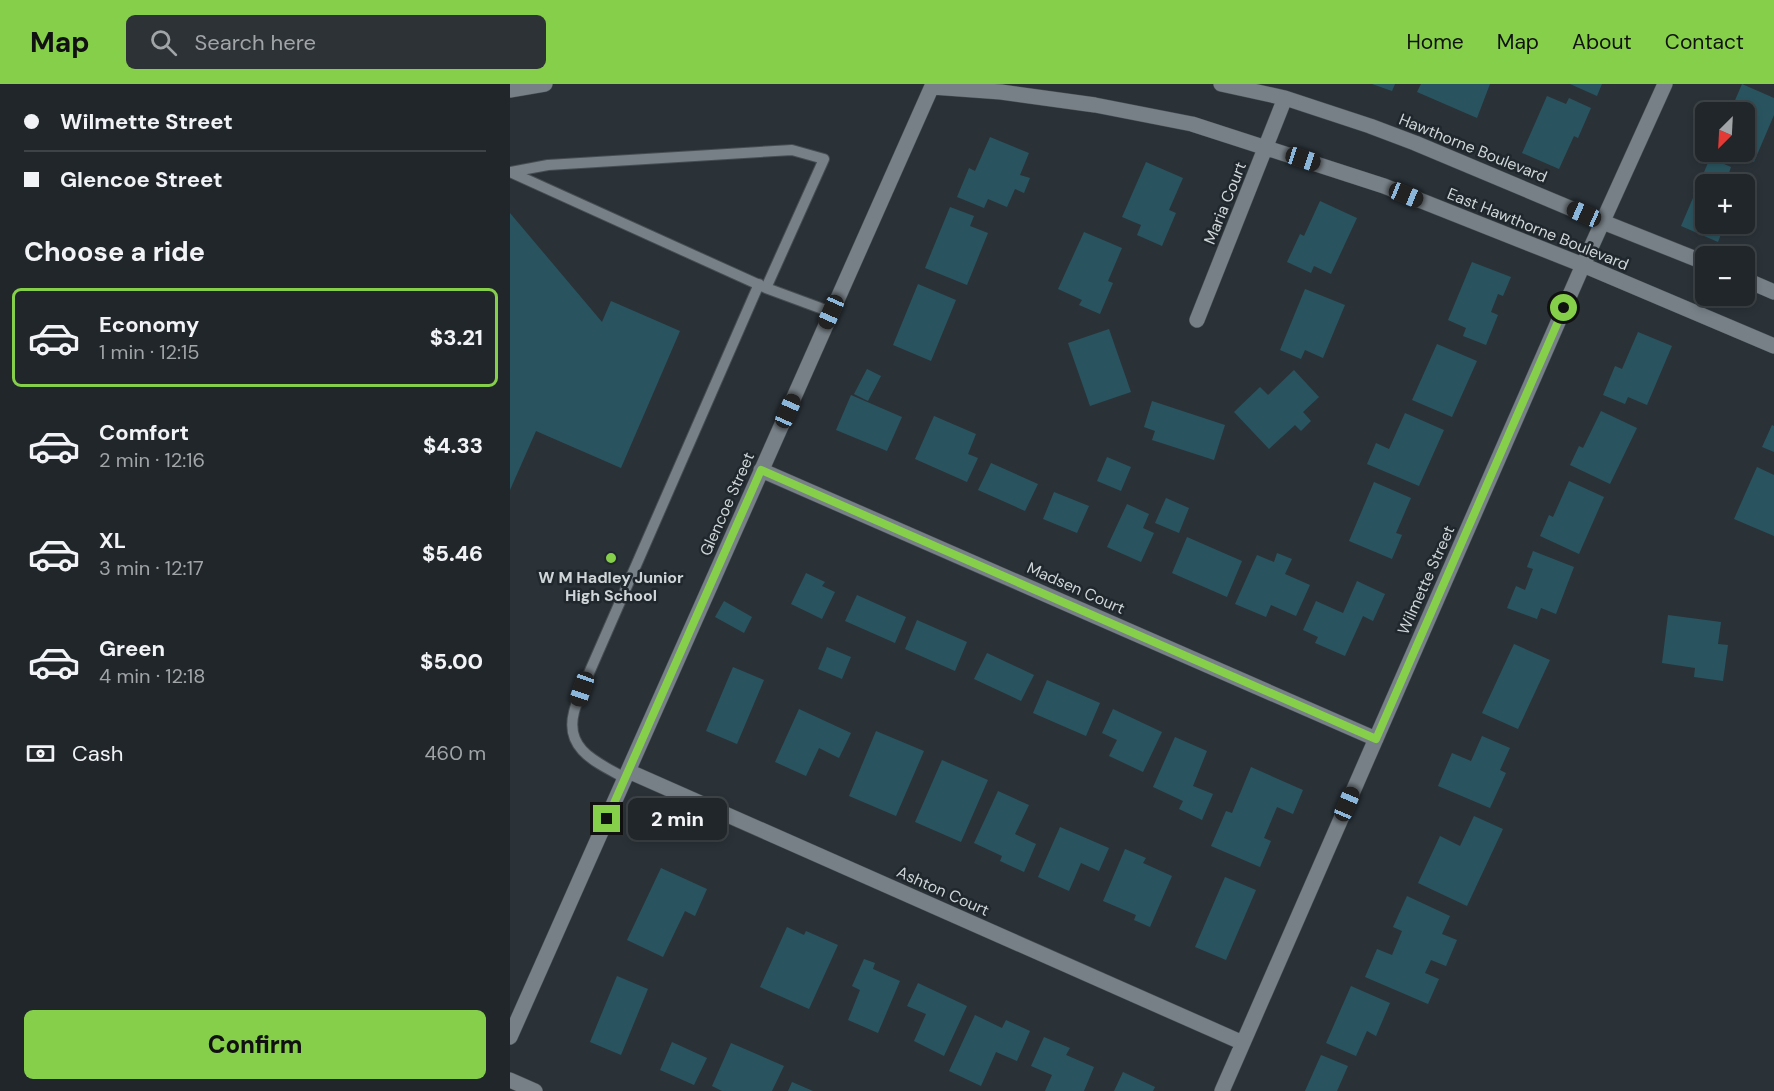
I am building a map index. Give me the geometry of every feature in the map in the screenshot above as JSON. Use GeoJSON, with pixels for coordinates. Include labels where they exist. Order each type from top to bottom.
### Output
{"type":"FeatureCollection","features":[{"type":"Feature","properties":{"kind":"street"},"geometry":{"type":"LineString","coordinates":[[510,90],[545,84]]}},
{"type":"Feature","properties":{"kind":"street","name":"Hawthorne Boulevard"},"geometry":{"type":"LineString","coordinates":[[1221,84],[1285,99],[1370,126],[1695,259]]}},
{"type":"Feature","properties":{"kind":"street","name":"Wilmette Street"},"geometry":{"type":"LineString","coordinates":[[1222,1091],[1583,265],[1665,84]]}},
{"type":"Feature","properties":{"kind":"street","name":"East Hawthorne Boulevard"},"geometry":{"type":"LineString","coordinates":[[932,85],[1106,107],[1192,124],[1384,186],[1583,265],[1774,346]]}},
{"type":"Feature","properties":{"kind":"street","name":"Glencoe Street"},"geometry":{"type":"LineString","coordinates":[[510,1037],[932,85]]}},
{"type":"Feature","properties":{"kind":"street","name":"Maria Court"},"geometry":{"type":"LineString","coordinates":[[1197,320],[1285,99]]}},
{"type":"Feature","properties":{"kind":"street"},"geometry":{"type":"LineString","coordinates":[[1755,284],[1774,292]]}},
{"type":"Feature","properties":{"kind":"street","name":"Madsen Court"},"geometry":{"type":"LineString","coordinates":[[761,470],[1376,739]]}},
{"type":"Feature","properties":{"kind":"street","name":"Ashton Court"},"geometry":{"type":"LineString","coordinates":[[626,775],[1243,1043]]}},
{"type":"Feature","properties":{"kind":"street"},"geometry":{"type":"LineString","coordinates":[[510,1080],[535,1091]]}},
{"type":"Feature","properties":{"kind":"lane"},"geometry":{"type":"LineString","coordinates":[[510,172],[549,165],[792,150],[824,159],[763,286],[582,689],[573,714],[573,736],[585,755],[626,775]]}},
{"type":"Feature","properties":{"kind":"lane"},"geometry":{"type":"LineString","coordinates":[[510,172],[763,286],[831,312]]}},
{"type":"Feature","properties":{"kind":"building"},"geometry":{"type":"Polygon","coordinates":[[[1372,84],[1395,84],[1392,91],[1372,84]]]}},
{"type":"Feature","properties":{"kind":"building"},"geometry":{"type":"Polygon","coordinates":[[[1421,84],[1490,84],[1477,118],[1417,92],[1421,84]]]}},
{"type":"Feature","properties":{"kind":"building"},"geometry":{"type":"Polygon","coordinates":[[[1570,84],[1602,84],[1597,96],[1570,84]]]}},
{"type":"Feature","properties":{"kind":"building"},"geometry":{"type":"Polygon","coordinates":[[[1742,84],[1774,98],[1774,115],[1755,160],[1755,102],[1734,102],[1742,84]]]}},
{"type":"Feature","properties":{"kind":"building"},"geometry":{"type":"Polygon","coordinates":[[[1547,96],[1566,104],[1569,98],[1591,108],[1578,138],[1574,136],[1559,169],[1522,153],[1547,96]]]}},
{"type":"Feature","properties":{"kind":"building"},"geometry":{"type":"Polygon","coordinates":[[[990,137],[1029,153],[1020,175],[1030,178],[1024,193],[1015,189],[1007,207],[988,199],[984,208],[957,197],[969,168],[975,171],[990,137]]]}},
{"type":"Feature","properties":{"kind":"building"},"geometry":{"type":"Polygon","coordinates":[[[1146,162],[1183,178],[1169,210],[1176,213],[1162,246],[1137,235],[1141,225],[1122,217],[1146,162]]]}},
{"type":"Feature","properties":{"kind":"building"},"geometry":{"type":"Polygon","coordinates":[[[1708,162],[1719,162],[1731,167],[1729,173],[1731,174],[1703,174],[1708,162]]]}},
{"type":"Feature","properties":{"kind":"building"},"geometry":{"type":"Polygon","coordinates":[[[1695,193],[1695,232],[1681,226],[1695,193]]]}},
{"type":"Feature","properties":{"kind":"building"},"geometry":{"type":"Polygon","coordinates":[[[1320,201],[1357,218],[1331,274],[1314,266],[1311,273],[1287,262],[1300,234],[1304,236],[1320,201]]]}},
{"type":"Feature","properties":{"kind":"building"},"geometry":{"type":"Polygon","coordinates":[[[950,207],[974,216],[970,226],[988,233],[967,285],[925,268],[950,207]]]}},
{"type":"Feature","properties":{"kind":"building"},"geometry":{"type":"Polygon","coordinates":[[[510,213],[602,322],[611,301],[680,331],[621,468],[536,431],[510,490],[510,213]]]}},
{"type":"Feature","properties":{"kind":"building"},"geometry":{"type":"Polygon","coordinates":[[[1084,232],[1122,248],[1108,281],[1113,283],[1100,314],[1079,305],[1082,300],[1058,289],[1084,232]]]}},
{"type":"Feature","properties":{"kind":"building"},"geometry":{"type":"Polygon","coordinates":[[[1700,234],[1721,234],[1718,242],[1700,234]]]}},
{"type":"Feature","properties":{"kind":"building"},"geometry":{"type":"Polygon","coordinates":[[[1472,262],[1511,277],[1503,296],[1498,294],[1491,312],[1498,315],[1486,345],[1463,336],[1466,328],[1448,320],[1472,262]]]}},
{"type":"Feature","properties":{"kind":"building"},"geometry":{"type":"Polygon","coordinates":[[[918,284],[956,300],[931,361],[893,345],[918,284]]]}},
{"type":"Feature","properties":{"kind":"building"},"geometry":{"type":"Polygon","coordinates":[[[1305,289],[1345,305],[1323,358],[1305,350],[1301,359],[1280,350],[1305,289]]]}},
{"type":"Feature","properties":{"kind":"building"},"geometry":{"type":"Polygon","coordinates":[[[1109,329],[1131,392],[1090,406],[1068,343],[1109,329]]]}},
{"type":"Feature","properties":{"kind":"building"},"geometry":{"type":"Polygon","coordinates":[[[1638,332],[1672,346],[1647,405],[1628,397],[1625,404],[1603,395],[1615,366],[1622,369],[1638,332]]]}},
{"type":"Feature","properties":{"kind":"building"},"geometry":{"type":"Polygon","coordinates":[[[1437,344],[1477,361],[1452,417],[1412,400],[1437,344]]]}},
{"type":"Feature","properties":{"kind":"building"},"geometry":{"type":"Polygon","coordinates":[[[867,369],[881,376],[868,401],[854,394],[867,369]]]}},
{"type":"Feature","properties":{"kind":"building"},"geometry":{"type":"Polygon","coordinates":[[[1294,370],[1319,397],[1303,412],[1311,421],[1301,431],[1295,425],[1269,449],[1234,412],[1260,387],[1268,395],[1294,370]]]}},
{"type":"Feature","properties":{"kind":"building"},"geometry":{"type":"Polygon","coordinates":[[[851,395],[902,417],[887,451],[836,430],[851,395]]]}},
{"type":"Feature","properties":{"kind":"building"},"geometry":{"type":"Polygon","coordinates":[[[1152,401],[1225,425],[1214,460],[1152,440],[1155,431],[1144,427],[1152,401]]]}},
{"type":"Feature","properties":{"kind":"building"},"geometry":{"type":"Polygon","coordinates":[[[1601,411],[1637,428],[1610,484],[1570,465],[1579,446],[1583,448],[1601,411]]]}},
{"type":"Feature","properties":{"kind":"building"},"geometry":{"type":"Polygon","coordinates":[[[1405,413],[1444,430],[1419,486],[1367,464],[1376,443],[1389,449],[1405,413]]]}},
{"type":"Feature","properties":{"kind":"building"},"geometry":{"type":"Polygon","coordinates":[[[934,416],[976,434],[968,454],[978,458],[967,482],[915,459],[934,416]]]}},
{"type":"Feature","properties":{"kind":"building"},"geometry":{"type":"Polygon","coordinates":[[[1772,425],[1774,426],[1774,452],[1762,447],[1772,425]]]}},
{"type":"Feature","properties":{"kind":"building"},"geometry":{"type":"Polygon","coordinates":[[[1107,457],[1131,467],[1121,491],[1097,481],[1107,457]]]}},
{"type":"Feature","properties":{"kind":"building"},"geometry":{"type":"Polygon","coordinates":[[[991,463],[1038,484],[1025,511],[978,490],[991,463]]]}},
{"type":"Feature","properties":{"kind":"building"},"geometry":{"type":"Polygon","coordinates":[[[1757,467],[1774,475],[1774,536],[1734,519],[1757,467]]]}},
{"type":"Feature","properties":{"kind":"building"},"geometry":{"type":"Polygon","coordinates":[[[1569,481],[1604,497],[1579,554],[1540,536],[1549,515],[1553,517],[1569,481]]]}},
{"type":"Feature","properties":{"kind":"building"},"geometry":{"type":"Polygon","coordinates":[[[1374,482],[1411,498],[1396,533],[1402,535],[1392,559],[1349,541],[1374,482]]]}},
{"type":"Feature","properties":{"kind":"building"},"geometry":{"type":"Polygon","coordinates":[[[1054,492],[1089,506],[1077,533],[1043,519],[1054,492]]]}},
{"type":"Feature","properties":{"kind":"building"},"geometry":{"type":"Polygon","coordinates":[[[1166,498],[1189,508],[1179,533],[1155,523],[1166,498]]]}},
{"type":"Feature","properties":{"kind":"building"},"geometry":{"type":"Polygon","coordinates":[[[1127,504],[1149,514],[1143,528],[1154,533],[1141,562],[1107,547],[1127,504]]]}},
{"type":"Feature","properties":{"kind":"building"},"geometry":{"type":"Polygon","coordinates":[[[1187,537],[1242,561],[1227,597],[1172,573],[1187,537]]]}},
{"type":"Feature","properties":{"kind":"building"},"geometry":{"type":"Polygon","coordinates":[[[1533,551],[1574,567],[1556,614],[1541,608],[1537,619],[1507,608],[1516,586],[1525,590],[1533,569],[1527,567],[1533,551]]]}},
{"type":"Feature","properties":{"kind":"building"},"geometry":{"type":"Polygon","coordinates":[[[1277,553],[1292,559],[1285,574],[1310,585],[1296,616],[1271,605],[1266,617],[1235,604],[1257,555],[1274,562],[1277,553]]]}},
{"type":"Feature","properties":{"kind":"building"},"geometry":{"type":"Polygon","coordinates":[[[806,573],[825,582],[822,586],[835,592],[822,619],[791,604],[806,573]]]}},
{"type":"Feature","properties":{"kind":"building"},"geometry":{"type":"Polygon","coordinates":[[[1357,581],[1385,594],[1373,621],[1363,616],[1345,656],[1315,643],[1318,637],[1303,630],[1316,601],[1343,613],[1357,581]]]}},
{"type":"Feature","properties":{"kind":"building"},"geometry":{"type":"Polygon","coordinates":[[[857,595],[906,617],[895,643],[845,621],[857,595]]]}},
{"type":"Feature","properties":{"kind":"building"},"geometry":{"type":"Polygon","coordinates":[[[724,601],[752,617],[744,633],[715,617],[724,601]]]}},
{"type":"Feature","properties":{"kind":"building"},"geometry":{"type":"Polygon","coordinates":[[[1668,615],[1721,622],[1718,644],[1728,645],[1723,681],[1694,677],[1695,668],[1662,663],[1668,615]]]}},
{"type":"Feature","properties":{"kind":"building"},"geometry":{"type":"Polygon","coordinates":[[[917,620],[967,642],[955,671],[905,649],[917,620]]]}},
{"type":"Feature","properties":{"kind":"building"},"geometry":{"type":"Polygon","coordinates":[[[1514,644],[1550,660],[1518,729],[1482,713],[1514,644]]]}},
{"type":"Feature","properties":{"kind":"building"},"geometry":{"type":"Polygon","coordinates":[[[827,647],[851,657],[842,679],[818,669],[827,647]]]}},
{"type":"Feature","properties":{"kind":"building"},"geometry":{"type":"Polygon","coordinates":[[[987,653],[1034,675],[1021,701],[974,679],[987,653]]]}},
{"type":"Feature","properties":{"kind":"building"},"geometry":{"type":"Polygon","coordinates":[[[733,667],[764,680],[737,744],[706,731],[733,667]]]}},
{"type":"Feature","properties":{"kind":"building"},"geometry":{"type":"Polygon","coordinates":[[[1047,680],[1100,703],[1086,736],[1033,713],[1047,680]]]}},
{"type":"Feature","properties":{"kind":"building"},"geometry":{"type":"Polygon","coordinates":[[[799,709],[851,733],[839,758],[819,748],[806,776],[775,762],[799,709]]]}},
{"type":"Feature","properties":{"kind":"building"},"geometry":{"type":"Polygon","coordinates":[[[1113,709],[1162,732],[1143,772],[1109,756],[1117,740],[1102,733],[1113,709]]]}},
{"type":"Feature","properties":{"kind":"building"},"geometry":{"type":"Polygon","coordinates":[[[876,731],[924,751],[896,816],[849,796],[876,731]]]}},
{"type":"Feature","properties":{"kind":"building"},"geometry":{"type":"Polygon","coordinates":[[[1482,736],[1510,748],[1500,770],[1506,773],[1490,808],[1438,786],[1452,753],[1471,761],[1482,736]]]}},
{"type":"Feature","properties":{"kind":"building"},"geometry":{"type":"Polygon","coordinates":[[[1175,737],[1207,751],[1193,786],[1213,794],[1202,820],[1179,809],[1183,801],[1153,787],[1175,737]]]}},
{"type":"Feature","properties":{"kind":"building"},"geometry":{"type":"Polygon","coordinates":[[[942,760],[988,780],[961,842],[915,822],[942,760]]]}},
{"type":"Feature","properties":{"kind":"building"},"geometry":{"type":"Polygon","coordinates":[[[1251,767],[1303,790],[1293,814],[1277,807],[1264,838],[1271,841],[1260,867],[1211,846],[1226,811],[1232,813],[1251,767]]]}},
{"type":"Feature","properties":{"kind":"building"},"geometry":{"type":"Polygon","coordinates":[[[998,791],[1029,805],[1015,834],[1036,844],[1024,872],[1000,861],[1002,856],[974,843],[998,791]]]}},
{"type":"Feature","properties":{"kind":"building"},"geometry":{"type":"Polygon","coordinates":[[[1474,816],[1503,829],[1467,906],[1418,883],[1440,836],[1460,846],[1474,816]]]}},
{"type":"Feature","properties":{"kind":"building"},"geometry":{"type":"Polygon","coordinates":[[[1060,827],[1109,848],[1099,871],[1081,863],[1069,891],[1038,877],[1060,827]]]}},
{"type":"Feature","properties":{"kind":"building"},"geometry":{"type":"Polygon","coordinates":[[[1125,849],[1146,858],[1143,863],[1172,876],[1150,927],[1134,920],[1136,915],[1103,901],[1125,849]]]}},
{"type":"Feature","properties":{"kind":"building"},"geometry":{"type":"Polygon","coordinates":[[[661,868],[707,889],[695,916],[685,911],[663,957],[627,940],[661,868]]]}},
{"type":"Feature","properties":{"kind":"building"},"geometry":{"type":"Polygon","coordinates":[[[1225,877],[1256,890],[1226,960],[1195,947],[1225,877]]]}},
{"type":"Feature","properties":{"kind":"building"},"geometry":{"type":"Polygon","coordinates":[[[1407,896],[1450,916],[1442,934],[1457,940],[1446,966],[1431,960],[1425,973],[1439,979],[1428,1004],[1365,977],[1377,949],[1392,955],[1402,931],[1393,927],[1407,896]]]}},
{"type":"Feature","properties":{"kind":"building"},"geometry":{"type":"Polygon","coordinates":[[[787,927],[804,935],[806,931],[838,945],[809,1009],[760,987],[787,927]]]}},
{"type":"Feature","properties":{"kind":"building"},"geometry":{"type":"Polygon","coordinates":[[[864,959],[875,963],[873,969],[900,981],[878,1033],[848,1020],[860,990],[852,986],[864,959]]]}},
{"type":"Feature","properties":{"kind":"building"},"geometry":{"type":"Polygon","coordinates":[[[617,976],[648,989],[621,1055],[590,1042],[617,976]]]}},
{"type":"Feature","properties":{"kind":"building"},"geometry":{"type":"Polygon","coordinates":[[[918,983],[967,1006],[944,1056],[914,1041],[926,1014],[907,1006],[918,983]]]}},
{"type":"Feature","properties":{"kind":"building"},"geometry":{"type":"Polygon","coordinates":[[[1351,986],[1390,1003],[1376,1036],[1367,1031],[1356,1056],[1326,1043],[1351,986]]]}},
{"type":"Feature","properties":{"kind":"building"},"geometry":{"type":"Polygon","coordinates":[[[975,1015],[1002,1028],[1006,1020],[1030,1031],[1017,1061],[996,1052],[981,1086],[949,1071],[975,1015]]]}},
{"type":"Feature","properties":{"kind":"building"},"geometry":{"type":"Polygon","coordinates":[[[1044,1037],[1070,1048],[1066,1055],[1094,1067],[1084,1091],[1045,1091],[1052,1075],[1031,1066],[1044,1037]]]}},
{"type":"Feature","properties":{"kind":"building"},"geometry":{"type":"Polygon","coordinates":[[[672,1042],[707,1058],[694,1085],[660,1070],[672,1042]]]}},
{"type":"Feature","properties":{"kind":"building"},"geometry":{"type":"Polygon","coordinates":[[[731,1043],[784,1066],[772,1091],[722,1091],[712,1086],[731,1043]]]}},
{"type":"Feature","properties":{"kind":"building"},"geometry":{"type":"Polygon","coordinates":[[[1321,1055],[1348,1066],[1337,1091],[1305,1091],[1321,1055]]]}},
{"type":"Feature","properties":{"kind":"building"},"geometry":{"type":"Polygon","coordinates":[[[1123,1072],[1155,1087],[1153,1091],[1114,1091],[1123,1072]]]}},
{"type":"Feature","properties":{"kind":"building"},"geometry":{"type":"Polygon","coordinates":[[[792,1082],[813,1091],[788,1091],[792,1082]]]}},
{"type":"Feature","properties":{"kind":"place","name":"W M Hadley Junior High School"},"geometry":{"type":"Point","coordinates":[611,558]}},
{"type":"Feature","properties":{"kind":"route"},"geometry":{"type":"LineString","coordinates":[[607,819],[761,470],[1376,739],[1564,308]]}}]}
